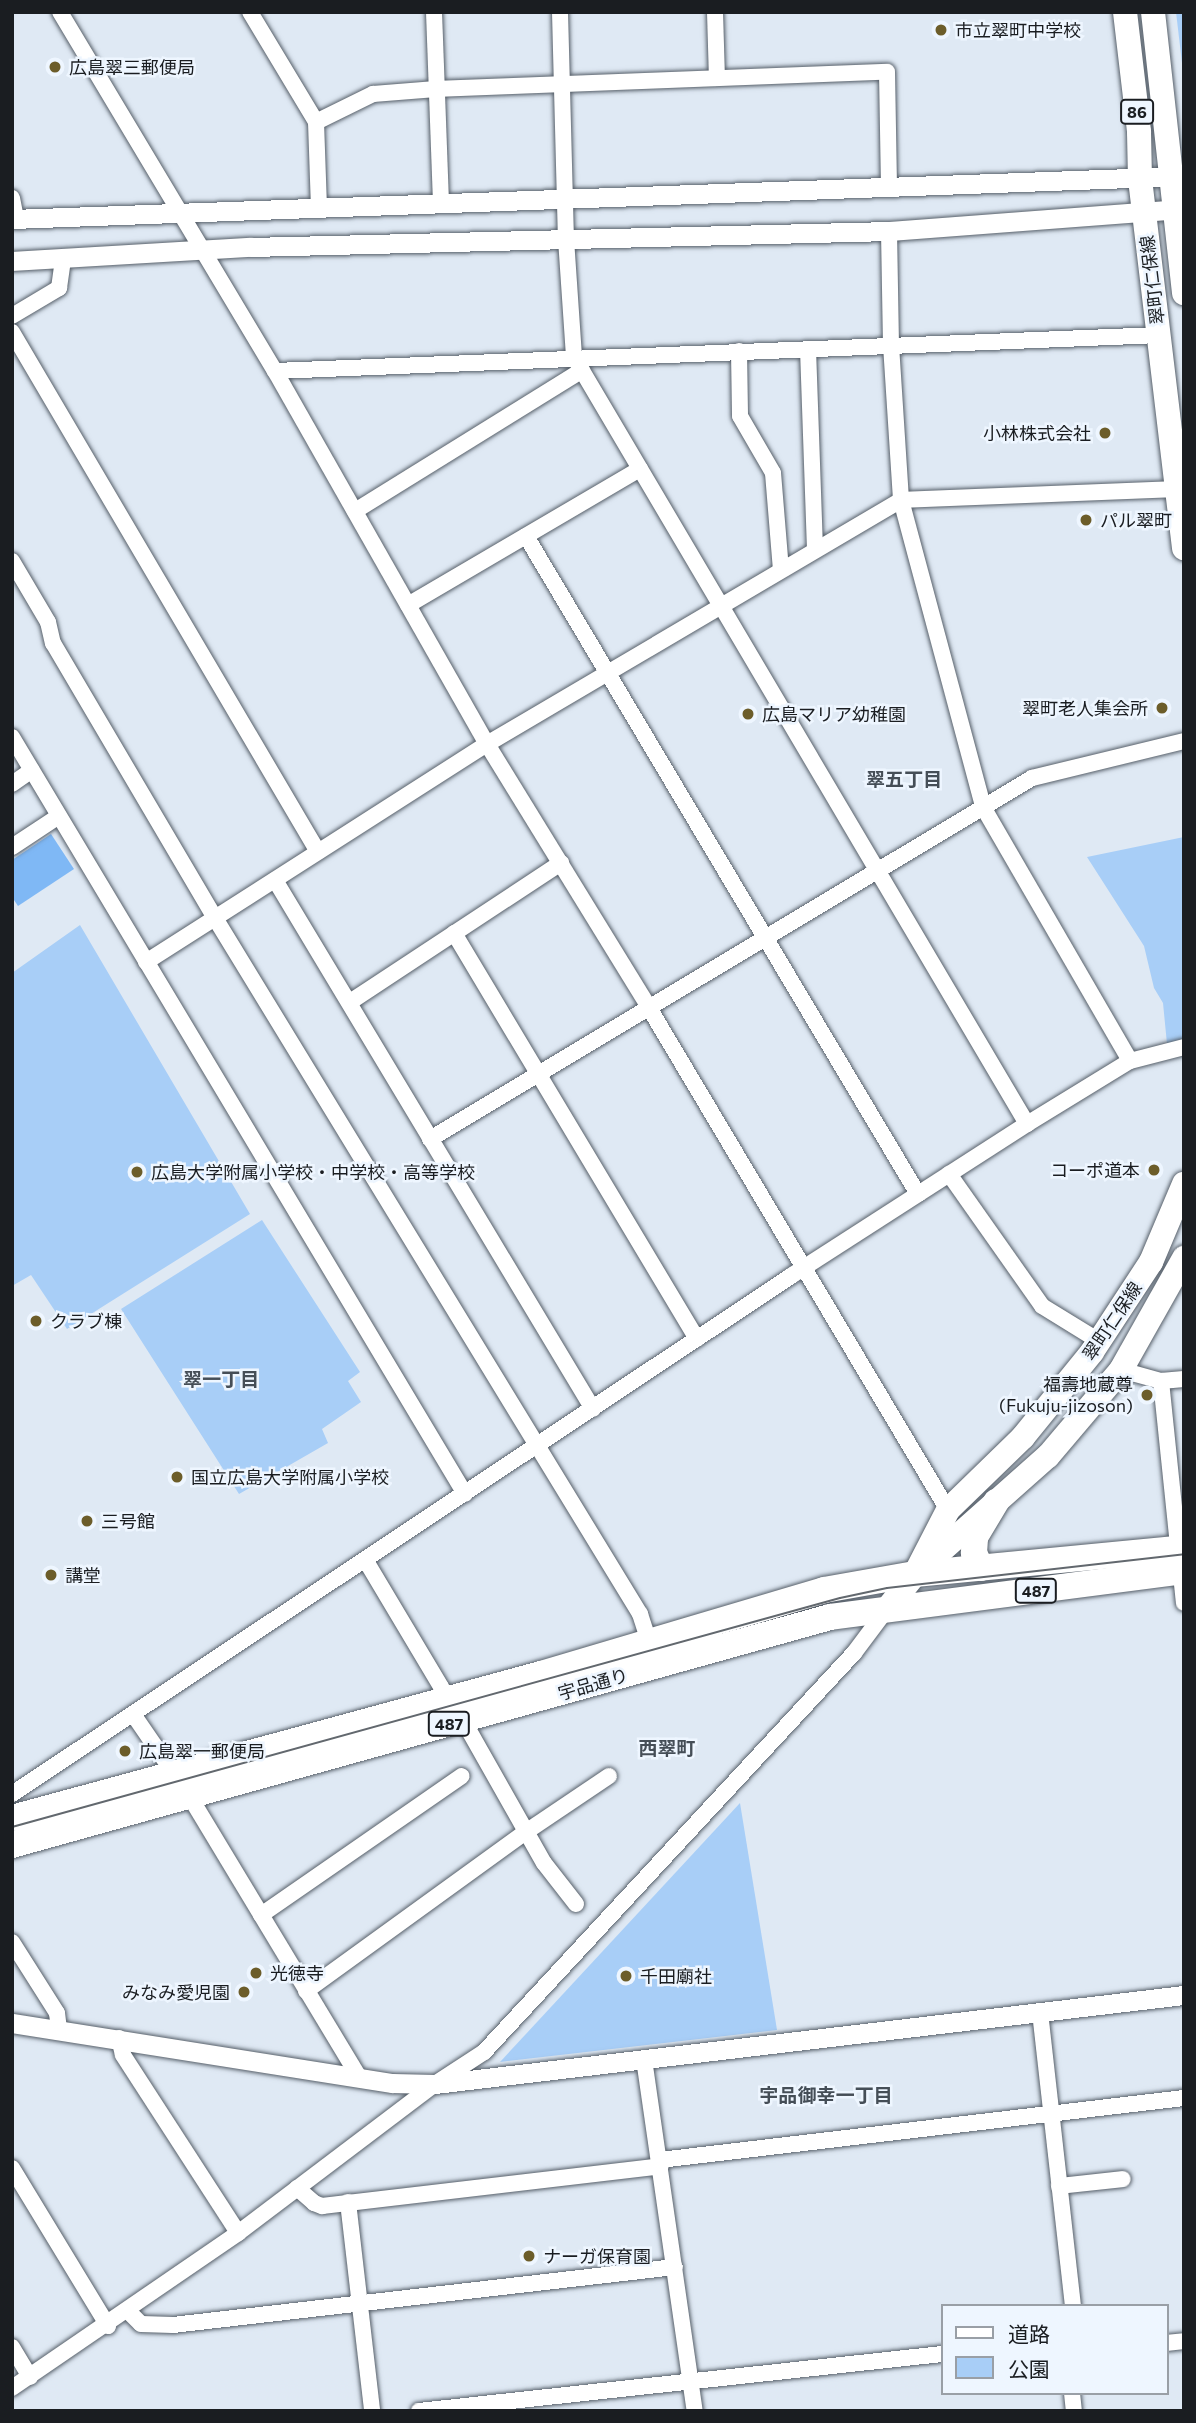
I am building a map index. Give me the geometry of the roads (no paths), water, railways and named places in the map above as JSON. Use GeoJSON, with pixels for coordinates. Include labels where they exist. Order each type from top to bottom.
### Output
{"type":"FeatureCollection","features":[{"type":"Feature","properties":{"kind":"highway"},"geometry":{"type":"LineString","coordinates":[[981,1568],[974,1553],[975,1537],[996,1502]]}},
{"type":"Feature","properties":{"kind":"highway","name":"宇品通り"},"geometry":{"type":"LineString","coordinates":[[12,1818],[445,1700],[824,1590],[915,1574],[981,1568],[1182,1559]]}},
{"type":"Feature","properties":{"kind":"highway","name":"宇品通り"},"geometry":{"type":"LineString","coordinates":[[12,1845],[830,1617],[1182,1559]]}},
{"type":"Feature","properties":{"kind":"main road","name":"翠町仁保線"},"geometry":{"type":"LineString","coordinates":[[1125,12],[1139,132],[1140,178],[1184,548]]}},
{"type":"Feature","properties":{"kind":"main road","name":"翠町仁保線"},"geometry":{"type":"LineString","coordinates":[[1153,12],[1178,176],[1184,293]]}},
{"type":"Feature","properties":{"kind":"main road","name":"翠町仁保線"},"geometry":{"type":"LineString","coordinates":[[915,1574],[948,1510],[1023,1437],[1099,1340],[1151,1262],[1184,1184]]}},
{"type":"Feature","properties":{"kind":"main road","name":"翠町仁保線"},"geometry":{"type":"LineString","coordinates":[[887,1609],[915,1574],[1048,1455],[1121,1370],[1181,1269]]}},
{"type":"Feature","properties":{"kind":"street"},"geometry":{"type":"LineString","coordinates":[[60,12],[275,371],[487,744],[648,1006],[948,1510]]}},
{"type":"Feature","properties":{"kind":"street"},"geometry":{"type":"LineString","coordinates":[[250,12],[316,122],[319,207]]}},
{"type":"Feature","properties":{"kind":"street"},"geometry":{"type":"LineString","coordinates":[[434,12],[441,202]]}},
{"type":"Feature","properties":{"kind":"street"},"geometry":{"type":"LineString","coordinates":[[559,12],[566,239],[578,364],[1027,1124]]}},
{"type":"Feature","properties":{"kind":"street"},"geometry":{"type":"LineString","coordinates":[[715,12],[718,78]]}},
{"type":"Feature","properties":{"kind":"street"},"geometry":{"type":"LineString","coordinates":[[316,122],[373,94],[436,89],[887,72],[889,187]]}},
{"type":"Feature","properties":{"kind":"street"},"geometry":{"type":"LineString","coordinates":[[12,198],[14,219],[1178,176]]}},
{"type":"Feature","properties":{"kind":"street"},"geometry":{"type":"LineString","coordinates":[[12,261],[204,250],[889,230],[1179,209]]}},
{"type":"Feature","properties":{"kind":"street"},"geometry":{"type":"LineString","coordinates":[[889,230],[891,345],[901,500],[983,807],[1130,1061]]}},
{"type":"Feature","properties":{"kind":"street"},"geometry":{"type":"LineString","coordinates":[[12,316],[59,288],[63,260]]}},
{"type":"Feature","properties":{"kind":"street"},"geometry":{"type":"LineString","coordinates":[[12,332],[318,852]]}},
{"type":"Feature","properties":{"kind":"street"},"geometry":{"type":"LineString","coordinates":[[275,371],[578,364],[739,351],[1158,335]]}},
{"type":"Feature","properties":{"kind":"street"},"geometry":{"type":"LineString","coordinates":[[808,348],[815,550]]}},
{"type":"Feature","properties":{"kind":"street"},"geometry":{"type":"LineString","coordinates":[[739,351],[740,416],[773,473],[780,570]]}},
{"type":"Feature","properties":{"kind":"street"},"geometry":{"type":"LineString","coordinates":[[355,511],[578,364]]}},
{"type":"Feature","properties":{"kind":"street"},"geometry":{"type":"LineString","coordinates":[[408,605],[640,469]]}},
{"type":"Feature","properties":{"kind":"street"},"geometry":{"type":"LineString","coordinates":[[146,962],[487,744],[901,500],[1176,489]]}},
{"type":"Feature","properties":{"kind":"street"},"geometry":{"type":"LineString","coordinates":[[526,536],[918,1194]]}},
{"type":"Feature","properties":{"kind":"street"},"geometry":{"type":"LineString","coordinates":[[12,561],[48,622],[52,643],[215,918],[640,1614],[649,1642]]}},
{"type":"Feature","properties":{"kind":"street"},"geometry":{"type":"LineString","coordinates":[[12,737],[465,1494]]}},
{"type":"Feature","properties":{"kind":"street"},"geometry":{"type":"LineString","coordinates":[[430,1139],[875,869],[1032,778],[1184,741]]}},
{"type":"Feature","properties":{"kind":"street"},"geometry":{"type":"LineString","coordinates":[[12,784],[32,771]]}},
{"type":"Feature","properties":{"kind":"street"},"geometry":{"type":"LineString","coordinates":[[12,847],[59,816]]}},
{"type":"Feature","properties":{"kind":"street"},"geometry":{"type":"LineString","coordinates":[[350,1002],[561,863]]}},
{"type":"Feature","properties":{"kind":"street"},"geometry":{"type":"LineString","coordinates":[[275,880],[593,1409]]}},
{"type":"Feature","properties":{"kind":"street"},"geometry":{"type":"LineString","coordinates":[[454,933],[696,1339]]}},
{"type":"Feature","properties":{"kind":"street"},"geometry":{"type":"LineString","coordinates":[[12,1794],[366,1561],[802,1268],[1027,1124],[1130,1061],[1184,1047]]}},
{"type":"Feature","properties":{"kind":"street"},"geometry":{"type":"LineString","coordinates":[[949,1174],[1042,1306],[1099,1340]]}},
{"type":"Feature","properties":{"kind":"street"},"geometry":{"type":"LineString","coordinates":[[1151,1262],[1181,1269]]}},
{"type":"Feature","properties":{"kind":"street"},"geometry":{"type":"LineString","coordinates":[[1121,1370],[1161,1381],[1184,1378]]}},
{"type":"Feature","properties":{"kind":"street"},"geometry":{"type":"LineString","coordinates":[[1161,1381],[1177,1470],[1184,1603]]}},
{"type":"Feature","properties":{"kind":"street"},"geometry":{"type":"LineString","coordinates":[[366,1561],[441,1688],[445,1700]]}},
{"type":"Feature","properties":{"kind":"street"},"geometry":{"type":"LineString","coordinates":[[12,2388],[107,2326],[238,2233],[435,2084],[484,2052],[854,1653],[887,1609]]}},
{"type":"Feature","properties":{"kind":"street"},"geometry":{"type":"LineString","coordinates":[[133,1714],[190,1797],[358,2076]]}},
{"type":"Feature","properties":{"kind":"street"},"geometry":{"type":"LineString","coordinates":[[463,1720],[544,1863],[576,1904]]}},
{"type":"Feature","properties":{"kind":"street"},"geometry":{"type":"LineString","coordinates":[[261,1915],[462,1776]]}},
{"type":"Feature","properties":{"kind":"street"},"geometry":{"type":"LineString","coordinates":[[306,1991],[526,1832],[609,1776]]}},
{"type":"Feature","properties":{"kind":"street"},"geometry":{"type":"LineString","coordinates":[[12,1942],[57,2013],[59,2030]]}},
{"type":"Feature","properties":{"kind":"street"},"geometry":{"type":"LineString","coordinates":[[12,2023],[392,2083],[435,2084],[1184,1995]]}},
{"type":"Feature","properties":{"kind":"street"},"geometry":{"type":"LineString","coordinates":[[1040,2012],[1073,2304]]}},
{"type":"Feature","properties":{"kind":"street"},"geometry":{"type":"LineString","coordinates":[[119,2038],[123,2054],[238,2233]]}},
{"type":"Feature","properties":{"kind":"street"},"geometry":{"type":"LineString","coordinates":[[644,2059],[695,2411]]}},
{"type":"Feature","properties":{"kind":"street"},"geometry":{"type":"LineString","coordinates":[[297,2188],[314,2203],[348,2202],[1184,2098]]}},
{"type":"Feature","properties":{"kind":"street"},"geometry":{"type":"LineString","coordinates":[[12,2168],[107,2326]]}},
{"type":"Feature","properties":{"kind":"street"},"geometry":{"type":"LineString","coordinates":[[1059,2186],[1124,2179]]}},
{"type":"Feature","properties":{"kind":"street"},"geometry":{"type":"LineString","coordinates":[[348,2202],[372,2411]]}},
{"type":"Feature","properties":{"kind":"street"},"geometry":{"type":"LineString","coordinates":[[128,2311],[141,2324],[173,2325],[676,2267]]}},
{"type":"Feature","properties":{"kind":"street"},"geometry":{"type":"LineString","coordinates":[[12,2347],[30,2377]]}},
{"type":"Feature","properties":{"kind":"street"},"geometry":{"type":"LineString","coordinates":[[419,2411],[940,2354]]}},
{"type":"Feature","properties":{"kind":"tram line"},"geometry":{"type":"LineString","coordinates":[[12,1827],[840,1598],[887,1588],[1184,1554]]}},
{"type":"Feature","properties":{"kind":"place","name":"市立翠町中学校"},"geometry":{"type":"Point","coordinates":[941,30]}},
{"type":"Feature","properties":{"kind":"place","name":"広島翠三郵便局"},"geometry":{"type":"Point","coordinates":[55,67]}},
{"type":"Feature","properties":{"kind":"place","name":"小林株式会社"},"geometry":{"type":"Point","coordinates":[1105,433]}},
{"type":"Feature","properties":{"kind":"place","name":"パル翠町"},"geometry":{"type":"Point","coordinates":[1086,520]}},
{"type":"Feature","properties":{"kind":"place","name":"翠町老人集会所"},"geometry":{"type":"Point","coordinates":[1162,708]}},
{"type":"Feature","properties":{"kind":"place","name":"広島マリア幼稚園"},"geometry":{"type":"Point","coordinates":[748,714]}},
{"type":"Feature","properties":{"kind":"place","name":"コーポ道本"},"geometry":{"type":"Point","coordinates":[1154,1170]}},
{"type":"Feature","properties":{"kind":"place","name":"広島大学附属小学校・中学校・高等学校"},"geometry":{"type":"Point","coordinates":[137,1172]}},
{"type":"Feature","properties":{"kind":"place","name":"クラブ棟"},"geometry":{"type":"Point","coordinates":[36,1321]}},
{"type":"Feature","properties":{"kind":"place","name":"福壽地蔵尊 (Fukuju-jizoson)"},"geometry":{"type":"Point","coordinates":[1147,1395]}},
{"type":"Feature","properties":{"kind":"place","name":"国立広島大学附属小学校"},"geometry":{"type":"Point","coordinates":[177,1477]}},
{"type":"Feature","properties":{"kind":"place","name":"三号館"},"geometry":{"type":"Point","coordinates":[87,1521]}},
{"type":"Feature","properties":{"kind":"place","name":"講堂"},"geometry":{"type":"Point","coordinates":[51,1575]}},
{"type":"Feature","properties":{"kind":"place","name":"広島翠一郵便局"},"geometry":{"type":"Point","coordinates":[125,1751]}},
{"type":"Feature","properties":{"kind":"place","name":"光徳寺"},"geometry":{"type":"Point","coordinates":[256,1973]}},
{"type":"Feature","properties":{"kind":"place","name":"千田廟社"},"geometry":{"type":"Point","coordinates":[626,1976]}},
{"type":"Feature","properties":{"kind":"place","name":"みなみ愛児園"},"geometry":{"type":"Point","coordinates":[244,1992]}},
{"type":"Feature","properties":{"kind":"place","name":"ナーガ保育園"},"geometry":{"type":"Point","coordinates":[529,2256]}},
{"type":"Feature","properties":{"kind":"district","name":"翠五丁目"},"geometry":{"type":"Point","coordinates":[904,779]}},
{"type":"Feature","properties":{"kind":"district","name":"翠一丁目"},"geometry":{"type":"Point","coordinates":[221,1379]}},
{"type":"Feature","properties":{"kind":"district","name":"西翠町"},"geometry":{"type":"Point","coordinates":[667,1748]}},
{"type":"Feature","properties":{"kind":"district","name":"宇品御幸一丁目"},"geometry":{"type":"Point","coordinates":[826,2095]}}]}
